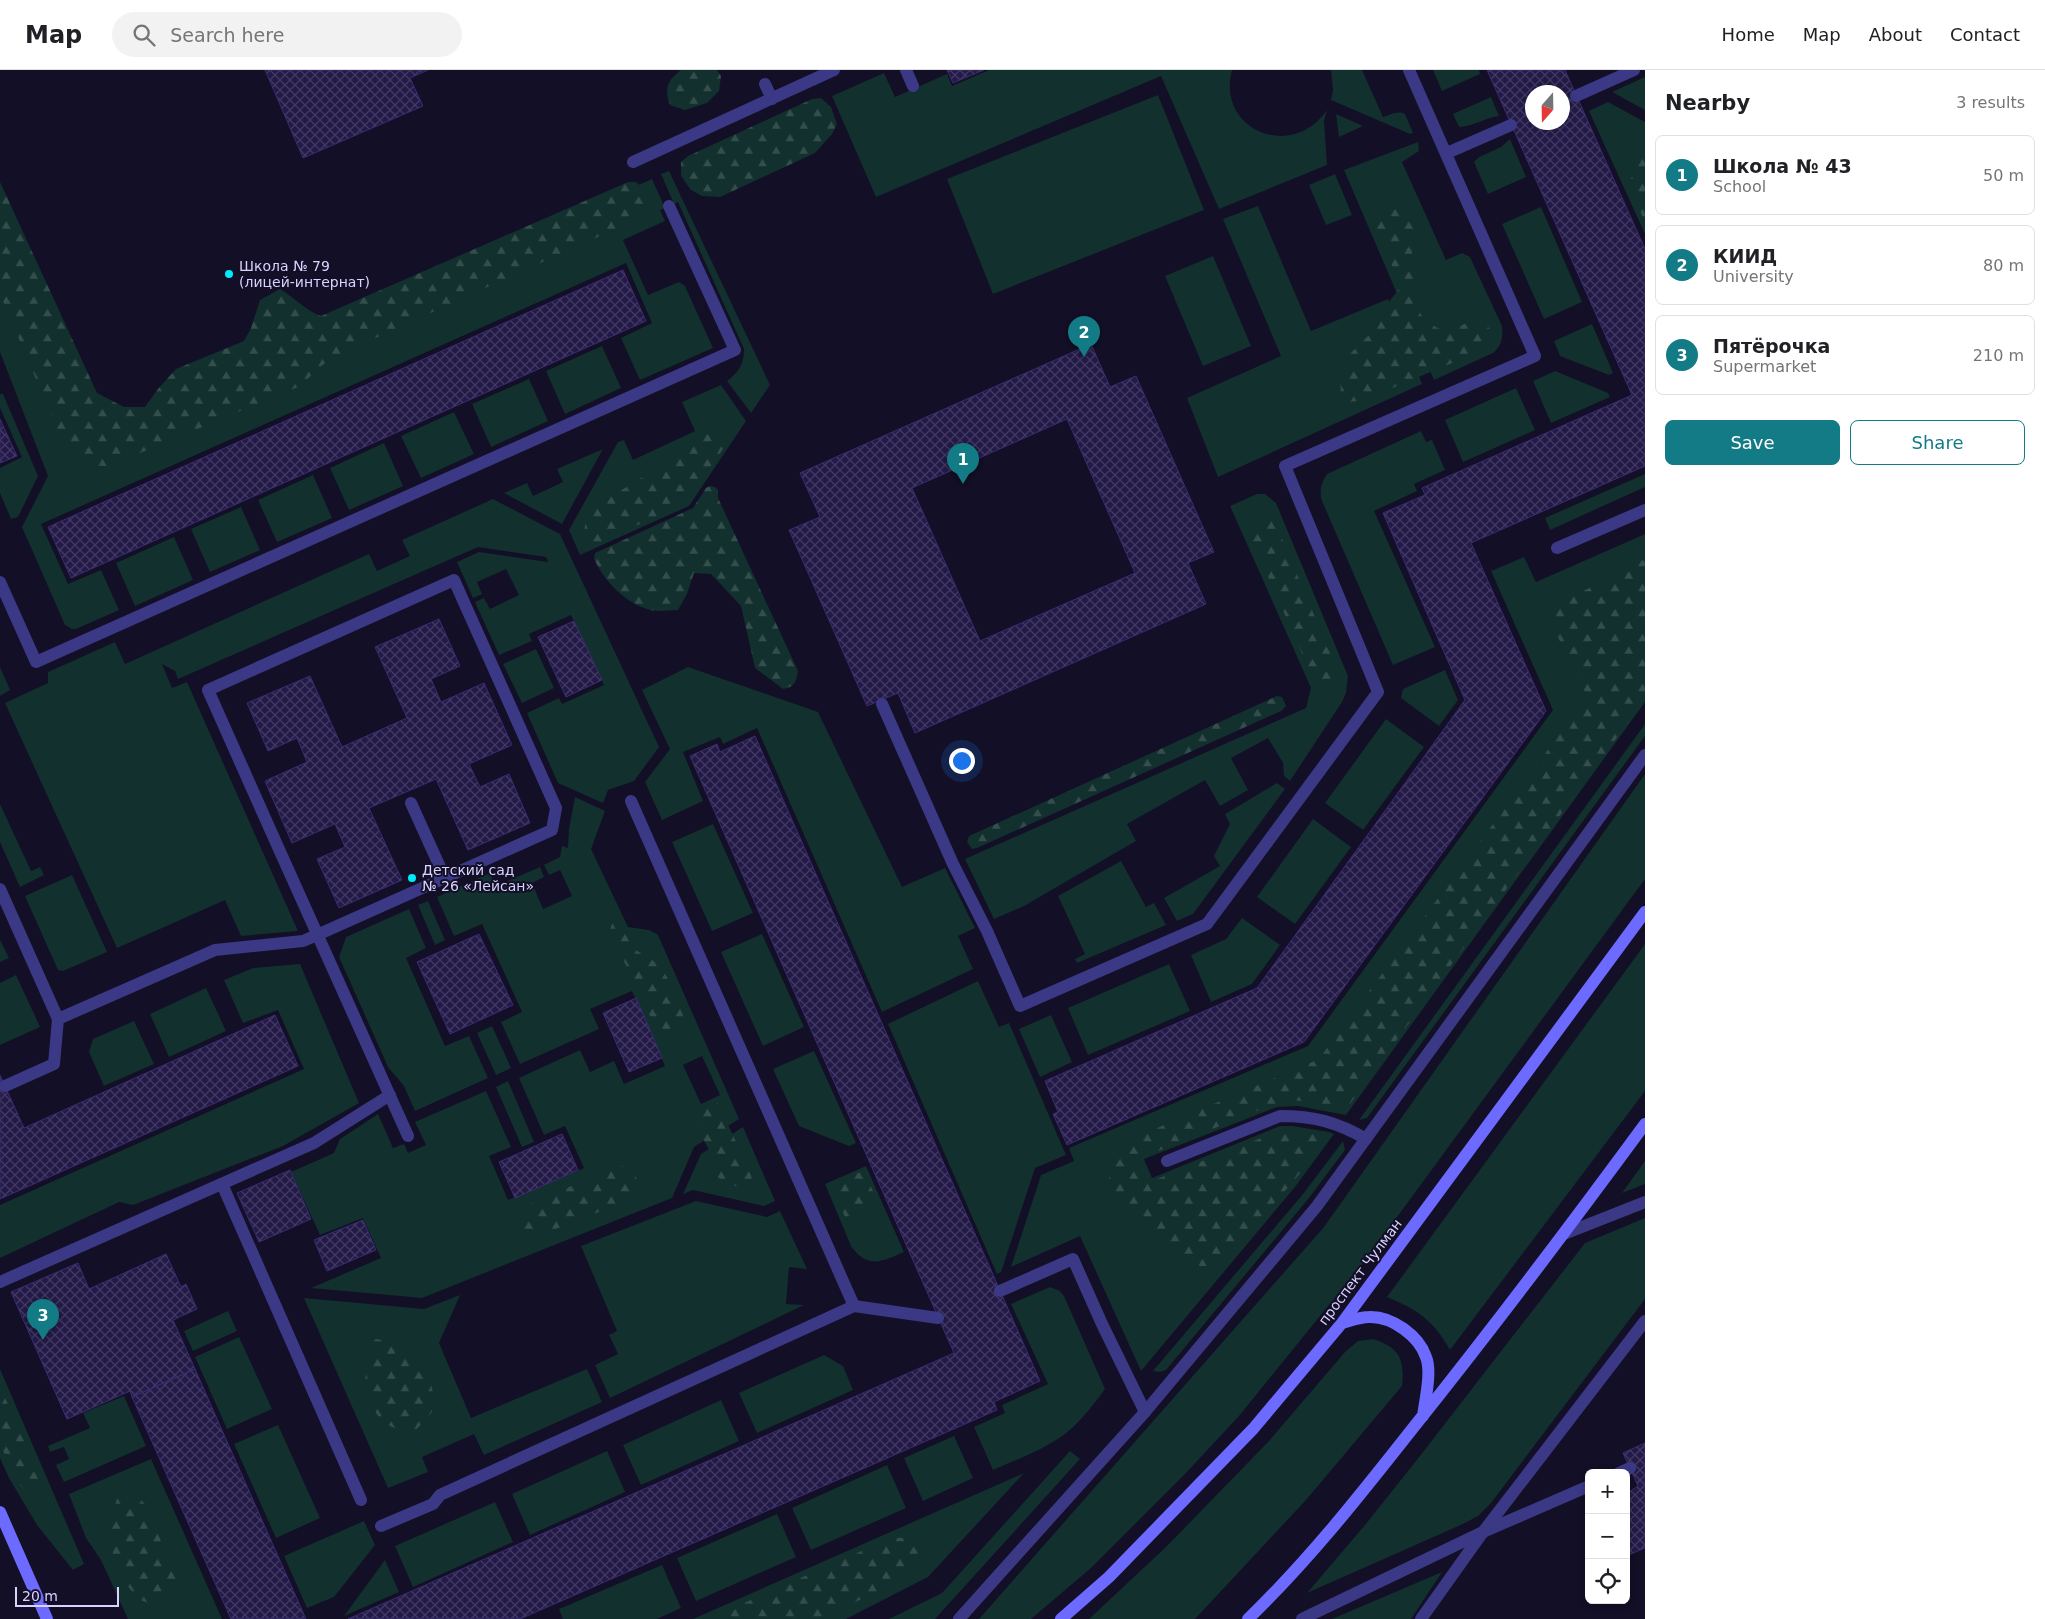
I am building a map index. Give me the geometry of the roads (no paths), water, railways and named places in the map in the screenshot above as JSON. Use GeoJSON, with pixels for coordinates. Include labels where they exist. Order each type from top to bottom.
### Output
{"type":"FeatureCollection","features":[{"type":"Feature","properties":{"kind":"main road","name":"проспект Чулман"},"geometry":{"type":"LineString","coordinates":[[1061,1619],[1109,1577],[1253,1429],[1342,1323],[1645,912]]}},
{"type":"Feature","properties":{"kind":"main road"},"geometry":{"type":"LineString","coordinates":[[1248,1619],[1272,1596],[1338,1522],[1564,1234],[1645,1124]]}},
{"type":"Feature","properties":{"kind":"main road"},"geometry":{"type":"LineString","coordinates":[[1342,1323],[1369,1317],[1394,1322],[1413,1337],[1426,1358],[1428,1377],[1423,1416]]}},
{"type":"Feature","properties":{"kind":"main road"},"geometry":{"type":"LineString","coordinates":[[0,1512],[47,1619]]}},
{"type":"Feature","properties":{"kind":"street"},"geometry":{"type":"LineString","coordinates":[[632,162],[834,70]]}},
{"type":"Feature","properties":{"kind":"street"},"geometry":{"type":"LineString","coordinates":[[906,70],[913,86]]}},
{"type":"Feature","properties":{"kind":"street"},"geometry":{"type":"LineString","coordinates":[[882,704],[953,864],[987,931],[1020,1006],[1207,924],[1378,692],[1286,466],[1536,356],[1409,70]]}},
{"type":"Feature","properties":{"kind":"street"},"geometry":{"type":"LineString","coordinates":[[1576,96],[1634,70]]}},
{"type":"Feature","properties":{"kind":"street"},"geometry":{"type":"LineString","coordinates":[[765,84],[772,99]]}},
{"type":"Feature","properties":{"kind":"street"},"geometry":{"type":"LineString","coordinates":[[1447,153],[1511,125]]}},
{"type":"Feature","properties":{"kind":"street"},"geometry":{"type":"LineString","coordinates":[[0,582],[36,662],[735,350],[670,206]]}},
{"type":"Feature","properties":{"kind":"street"},"geometry":{"type":"LineString","coordinates":[[1557,548],[1645,510]]}},
{"type":"Feature","properties":{"kind":"street"},"geometry":{"type":"LineString","coordinates":[[58,1019],[215,950],[303,941],[317,935],[445,878],[552,830],[556,808],[454,580],[208,690],[317,935],[408,1136]]}},
{"type":"Feature","properties":{"kind":"street"},"geometry":{"type":"LineString","coordinates":[[959,1619],[1145,1412],[1317,1206],[1645,755]]}},
{"type":"Feature","properties":{"kind":"street"},"geometry":{"type":"LineString","coordinates":[[631,801],[854,1306]]}},
{"type":"Feature","properties":{"kind":"street"},"geometry":{"type":"LineString","coordinates":[[411,803],[445,878]]}},
{"type":"Feature","properties":{"kind":"street"},"geometry":{"type":"LineString","coordinates":[[0,889],[58,1019],[54,1064],[5,1086]]}},
{"type":"Feature","properties":{"kind":"street"},"geometry":{"type":"LineString","coordinates":[[0,1282],[314,1143],[390,1095]]}},
{"type":"Feature","properties":{"kind":"street"},"geometry":{"type":"LineString","coordinates":[[1167,1161],[1280,1116],[1296,1116],[1335,1123],[1366,1139]]}},
{"type":"Feature","properties":{"kind":"street"},"geometry":{"type":"LineString","coordinates":[[222,1184],[361,1500]]}},
{"type":"Feature","properties":{"kind":"street"},"geometry":{"type":"LineString","coordinates":[[1564,1234],[1645,1202]]}},
{"type":"Feature","properties":{"kind":"street"},"geometry":{"type":"LineString","coordinates":[[1000,1291],[1073,1259],[1145,1412]]}},
{"type":"Feature","properties":{"kind":"street"},"geometry":{"type":"LineString","coordinates":[[382,1526],[433,1504],[440,1496],[457,1487],[854,1306],[938,1318]]}},
{"type":"Feature","properties":{"kind":"street"},"geometry":{"type":"LineString","coordinates":[[1421,1619],[1483,1532],[1645,1321]]}},
{"type":"Feature","properties":{"kind":"street"},"geometry":{"type":"LineString","coordinates":[[1302,1619],[1483,1532],[1585,1488]]}},
{"type":"Feature","properties":{"kind":"place","name":"Школа № 79 (лицей-интернат)"},"geometry":{"type":"Point","coordinates":[229,274]}},
{"type":"Feature","properties":{"kind":"place","name":"КИИД"},"geometry":{"type":"Point","coordinates":[1084,357]}},
{"type":"Feature","properties":{"kind":"place","name":"Школа № 43"},"geometry":{"type":"Point","coordinates":[963,484]}},
{"type":"Feature","properties":{"kind":"place","name":"Детский сад № 26 «Лейсан»"},"geometry":{"type":"Point","coordinates":[412,878]}},
{"type":"Feature","properties":{"kind":"place","name":"Пятёрочка"},"geometry":{"type":"Point","coordinates":[43,1340]}}]}
